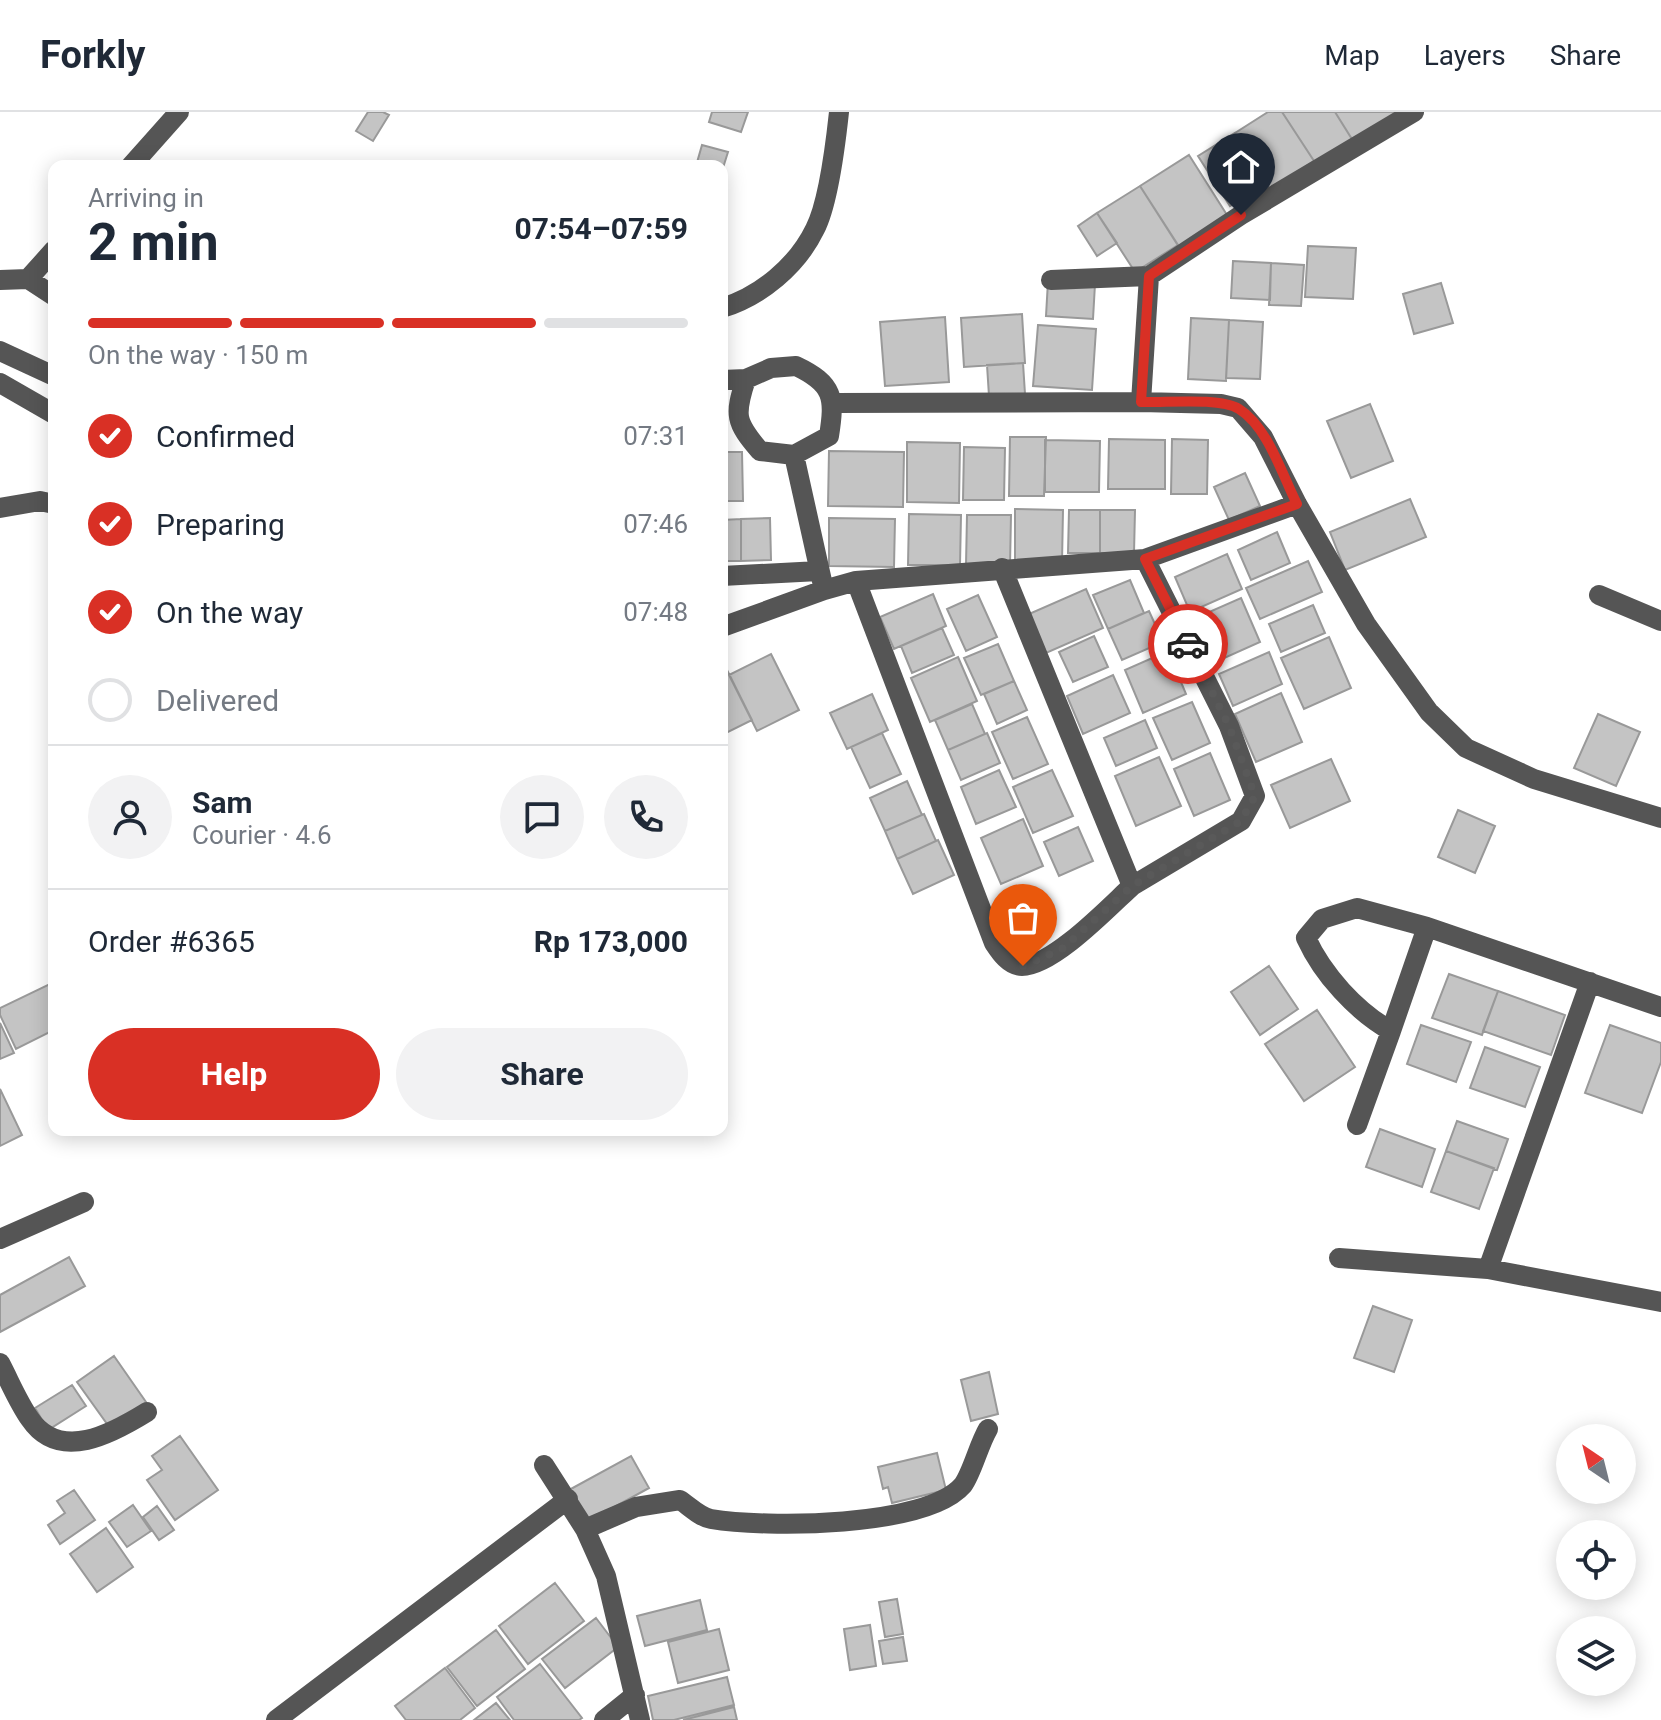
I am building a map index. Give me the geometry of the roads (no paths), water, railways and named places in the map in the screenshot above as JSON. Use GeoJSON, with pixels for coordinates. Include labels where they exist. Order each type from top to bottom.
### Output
{"type":"FeatureCollection","features":[{"type":"Feature","properties":{"kind":"street"},"geometry":{"type":"LineString","coordinates":[[136,160],[179,112]]}},
{"type":"Feature","properties":{"kind":"street"},"geometry":{"type":"LineString","coordinates":[[728,306],[779,277],[816,228],[836,146],[839,112]]}},
{"type":"Feature","properties":{"kind":"street"},"geometry":{"type":"LineString","coordinates":[[1051,280],[1149,276],[1241,215],[1414,112]]}},
{"type":"Feature","properties":{"kind":"street"},"geometry":{"type":"LineString","coordinates":[[28,279],[48,257]]}},
{"type":"Feature","properties":{"kind":"street"},"geometry":{"type":"LineString","coordinates":[[1141,402],[1149,276]]}},
{"type":"Feature","properties":{"kind":"street"},"geometry":{"type":"LineString","coordinates":[[0,280],[28,279],[48,292]]}},
{"type":"Feature","properties":{"kind":"street"},"geometry":{"type":"LineString","coordinates":[[0,351],[48,373]]}},
{"type":"Feature","properties":{"kind":"street"},"geometry":{"type":"LineString","coordinates":[[728,380],[746,379],[771,368],[796,366],[818,377],[834,403],[829,436],[794,455],[760,451],[740,428],[730,408],[746,379]]}},
{"type":"Feature","properties":{"kind":"street"},"geometry":{"type":"LineString","coordinates":[[0,383],[48,411]]}},
{"type":"Feature","properties":{"kind":"street"},"geometry":{"type":"LineString","coordinates":[[834,403],[1141,402],[1221,404],[1238,408],[1263,437],[1297,504],[1366,624],[1429,712],[1466,748],[1534,779],[1661,818]]}},
{"type":"Feature","properties":{"kind":"street"},"geometry":{"type":"LineString","coordinates":[[794,455],[821,581]]}},
{"type":"Feature","properties":{"kind":"street"},"geometry":{"type":"LineString","coordinates":[[0,508],[40,501],[48,503]]}},
{"type":"Feature","properties":{"kind":"street"},"geometry":{"type":"LineString","coordinates":[[728,576],[856,581],[1145,559],[1297,504]]}},
{"type":"Feature","properties":{"kind":"street"},"geometry":{"type":"LineString","coordinates":[[856,581],[994,943],[1012,963],[1023,966],[1062,949],[1132,886],[1241,821],[1255,796],[1229,726],[1145,559]]}},
{"type":"Feature","properties":{"kind":"street"},"geometry":{"type":"LineString","coordinates":[[1002,568],[1132,886]]}},
{"type":"Feature","properties":{"kind":"street"},"geometry":{"type":"LineString","coordinates":[[728,624],[821,581]]}},
{"type":"Feature","properties":{"kind":"street"},"geometry":{"type":"LineString","coordinates":[[1599,595],[1661,621]]}},
{"type":"Feature","properties":{"kind":"street"},"geometry":{"type":"LineString","coordinates":[[1391,1031],[1369,1018],[1316,961],[1306,938],[1322,919],[1357,908],[1427,927],[1661,1007]]}},
{"type":"Feature","properties":{"kind":"street"},"geometry":{"type":"LineString","coordinates":[[1357,1125],[1427,927]]}},
{"type":"Feature","properties":{"kind":"street"},"geometry":{"type":"LineString","coordinates":[[1488,1269],[1590,982]]}},
{"type":"Feature","properties":{"kind":"street"},"geometry":{"type":"LineString","coordinates":[[0,1239],[84,1202]]}},
{"type":"Feature","properties":{"kind":"street"},"geometry":{"type":"LineString","coordinates":[[1339,1258],[1488,1269],[1661,1302]]}},
{"type":"Feature","properties":{"kind":"street"},"geometry":{"type":"LineString","coordinates":[[0,1363],[31,1422],[42,1432],[61,1440],[77,1443],[95,1439],[115,1432],[147,1412]]}},
{"type":"Feature","properties":{"kind":"street"},"geometry":{"type":"LineString","coordinates":[[585,1529],[636,1507],[680,1500],[708,1518],[812,1524],[866,1520],[940,1502],[964,1484],[988,1429]]}},
{"type":"Feature","properties":{"kind":"street"},"geometry":{"type":"LineString","coordinates":[[544,1465],[585,1529],[606,1576],[640,1720]]}},
{"type":"Feature","properties":{"kind":"street"},"geometry":{"type":"LineString","coordinates":[[282,1718],[568,1499]]}},
{"type":"Feature","properties":{"kind":"street"},"geometry":{"type":"LineString","coordinates":[[604,1720],[635,1695]]}}]}
